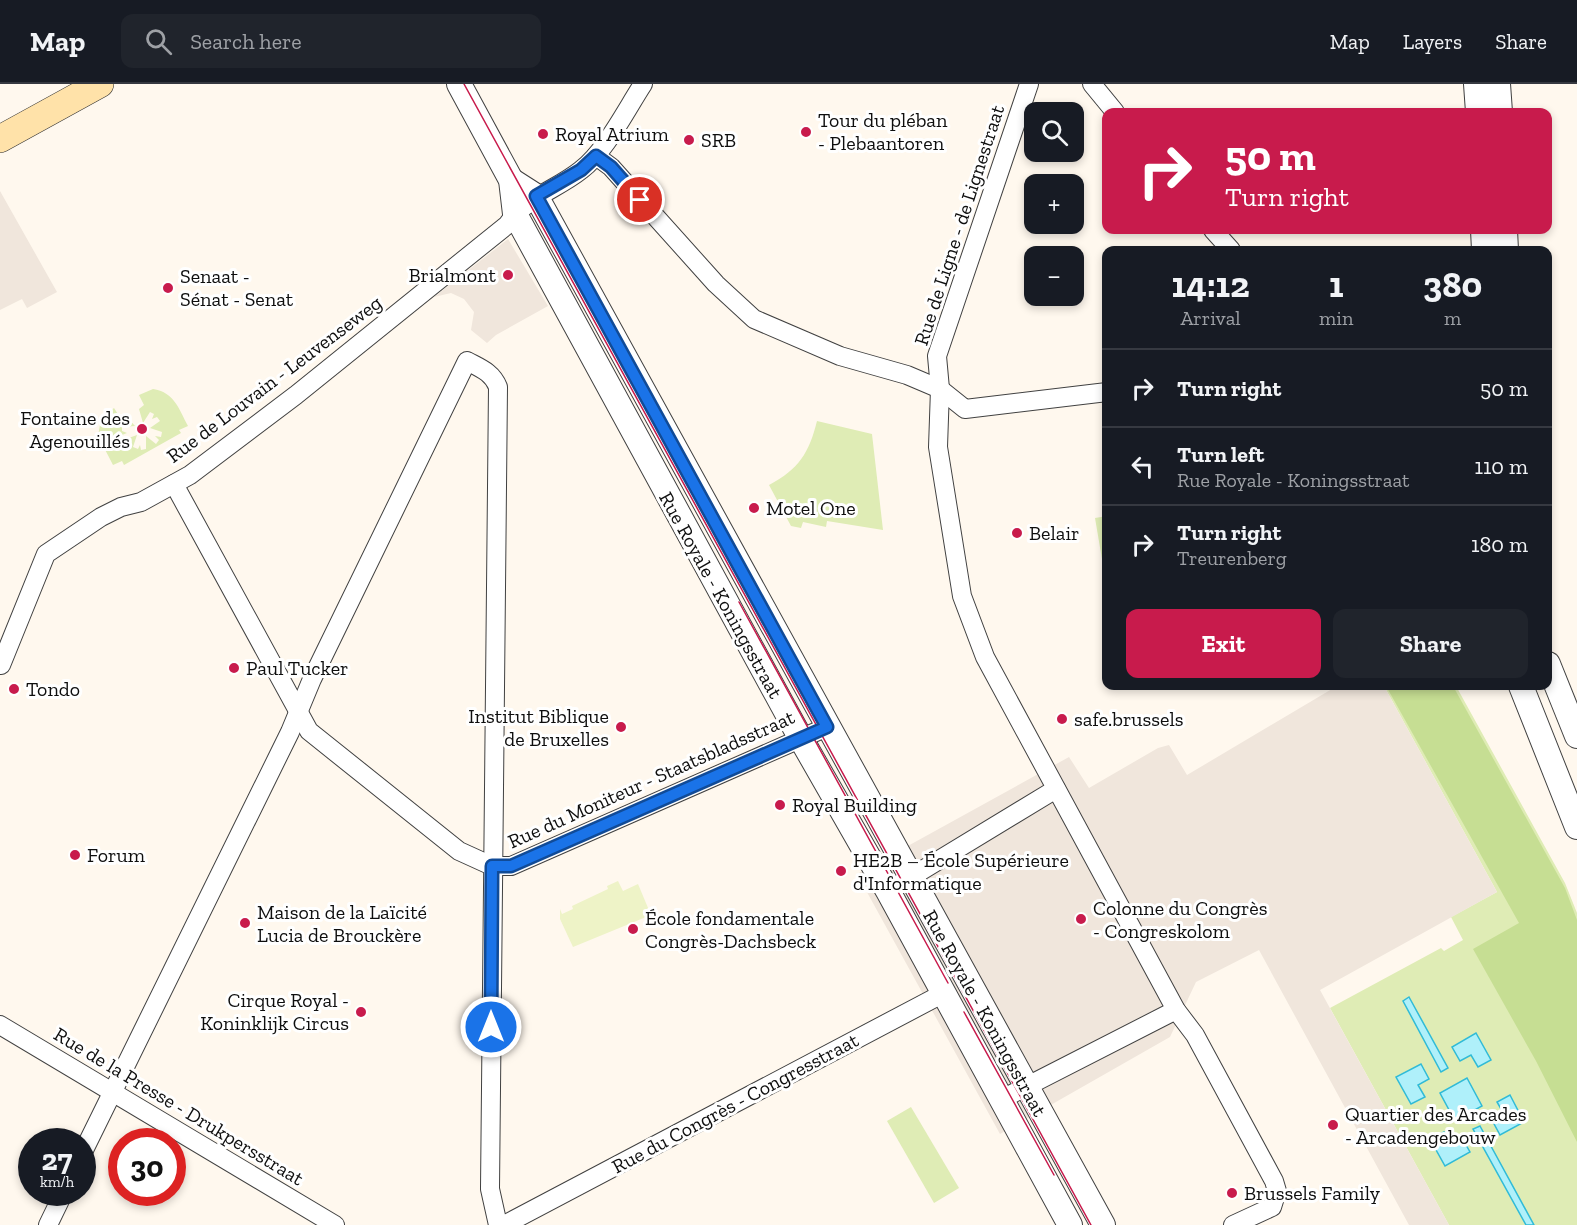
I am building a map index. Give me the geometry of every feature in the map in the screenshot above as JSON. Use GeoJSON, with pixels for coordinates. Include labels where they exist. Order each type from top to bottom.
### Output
{"type":"FeatureCollection","features":[{"type":"Feature","properties":{"kind":"main road"},"geometry":{"type":"LineString","coordinates":[[0,139],[100,84]]}},
{"type":"Feature","properties":{"kind":"street","name":"Rue Royale - Koningsstraat"},"geometry":{"type":"LineString","coordinates":[[459,84],[801,739],[888,891],[1070,1225]]}},
{"type":"Feature","properties":{"kind":"street","name":"Rue de Louvain - Leuvenseweg"},"geometry":{"type":"LineString","coordinates":[[1,664],[46,554],[101,517],[121,507],[141,502],[174,484],[205,464],[296,395],[507,225],[524,206],[581,170],[596,156],[643,84]]}},
{"type":"Feature","properties":{"kind":"street","name":"Rue de Ligne - de Lignestraat"},"geometry":{"type":"LineString","coordinates":[[1029,84],[937,356],[940,389],[938,447],[962,596],[985,657],[1176,1010],[1195,1035],[1274,1181],[1277,1191],[1272,1218]]}},
{"type":"Feature","properties":{"kind":"street"},"geometry":{"type":"LineString","coordinates":[[1092,84],[1112,108]]}},
{"type":"Feature","properties":{"kind":"street"},"geometry":{"type":"LineString","coordinates":[[1476,84],[1478,108]]}},
{"type":"Feature","properties":{"kind":"street"},"geometry":{"type":"LineString","coordinates":[[1498,84],[1500,108]]}},
{"type":"Feature","properties":{"kind":"street"},"geometry":{"type":"LineString","coordinates":[[596,156],[611,167],[716,284],[754,320],[840,356],[907,375],[940,389],[965,409],[1102,393]]}},
{"type":"Feature","properties":{"kind":"street","name":"Rue Royale - Koningsstraat"},"geometry":{"type":"LineString","coordinates":[[524,206],[827,727],[1103,1225]]}},
{"type":"Feature","properties":{"kind":"street"},"geometry":{"type":"LineString","coordinates":[[1217,234],[1227,246]]}},
{"type":"Feature","properties":{"kind":"street"},"geometry":{"type":"LineString","coordinates":[[95,1128],[467,361],[486,371],[494,378],[498,387],[490,1190],[498,1225]]}},
{"type":"Feature","properties":{"kind":"street"},"geometry":{"type":"LineString","coordinates":[[174,484],[309,731],[459,851],[492,866]]}},
{"type":"Feature","properties":{"kind":"street"},"geometry":{"type":"LineString","coordinates":[[1552,674],[1577,736]]}},
{"type":"Feature","properties":{"kind":"street"},"geometry":{"type":"LineString","coordinates":[[1523,690],[1577,827]]}},
{"type":"Feature","properties":{"kind":"street","name":"Rue du Moniteur - Staatsbladsstraat"},"geometry":{"type":"LineString","coordinates":[[492,866],[511,866],[827,727]]}},
{"type":"Feature","properties":{"kind":"street"},"geometry":{"type":"LineString","coordinates":[[888,891],[1056,789]]}},
{"type":"Feature","properties":{"kind":"street","name":"Rue du Congrès - Congresstraat"},"geometry":{"type":"LineString","coordinates":[[504,1225],[966,981]]}},
{"type":"Feature","properties":{"kind":"street"},"geometry":{"type":"LineString","coordinates":[[1002,1099],[1176,1010]]}},
{"type":"Feature","properties":{"kind":"street","name":"Rue de la Presse - Drukpersstraat"},"geometry":{"type":"LineString","coordinates":[[0,1025],[335,1225]]}},
{"type":"Feature","properties":{"kind":"street"},"geometry":{"type":"LineString","coordinates":[[48,1225],[57,1206]]}},
{"type":"Feature","properties":{"kind":"street"},"geometry":{"type":"LineString","coordinates":[[1233,1225],[1272,1218]]}},
{"type":"Feature","properties":{"kind":"green space"},"geometry":{"type":"Polygon","coordinates":[[[153,389],[171,398],[188,426],[179,430],[181,433],[124,465],[122,461],[113,465],[98,436],[101,419],[114,408],[121,419],[126,416],[135,426],[122,427],[122,431],[127,433],[122,435],[123,440],[137,435],[133,447],[138,449],[140,445],[141,450],[146,449],[146,436],[156,444],[159,440],[155,436],[161,437],[162,432],[150,428],[160,421],[157,417],[152,419],[154,414],[150,412],[143,423],[139,409],[144,405],[139,395],[153,389]]]}},
{"type":"Feature","properties":{"kind":"green space"},"geometry":{"type":"Polygon","coordinates":[[[817,421],[872,434],[883,530],[827,521],[826,527],[803,522],[801,528],[791,526],[769,485],[788,473],[801,459],[817,421]]]}},
{"type":"Feature","properties":{"kind":"green space"},"geometry":{"type":"Polygon","coordinates":[[[1102,517],[1102,559],[1095,518],[1102,517]]]}},
{"type":"Feature","properties":{"kind":"green space"},"geometry":{"type":"Polygon","coordinates":[[[1386,690],[1458,690],[1565,883],[1577,913],[1577,1225],[1449,1225],[1330,1008],[1441,948],[1444,951],[1463,940],[1451,917],[1497,892],[1386,690]]]}},
{"type":"Feature","properties":{"kind":"green space"},"geometry":{"type":"Polygon","coordinates":[[[1388,690],[1455,690],[1565,888],[1577,920],[1577,1142],[1536,1061],[1473,949],[1519,923],[1388,690]]]}},
{"type":"Feature","properties":{"kind":"green space"},"geometry":{"type":"Polygon","coordinates":[[[618,881],[623,891],[638,884],[651,915],[573,947],[560,919],[560,909],[562,914],[573,909],[572,906],[608,889],[607,886],[618,881]]]}},
{"type":"Feature","properties":{"kind":"green space"},"geometry":{"type":"Polygon","coordinates":[[[911,1107],[959,1188],[934,1203],[887,1121],[911,1107]]]}},
{"type":"Feature","properties":{"kind":"shaded area"},"geometry":{"type":"Polygon","coordinates":[[[0,191],[57,292],[27,308],[22,299],[0,310],[0,191]]]}},
{"type":"Feature","properties":{"kind":"shaded area"},"geometry":{"type":"Polygon","coordinates":[[[508,239],[548,306],[496,335],[487,343],[471,330],[474,312],[464,299],[451,293],[434,297],[508,239]]]}},
{"type":"Feature","properties":{"kind":"shaded area"},"geometry":{"type":"Polygon","coordinates":[[[1330,690],[1386,690],[1497,892],[1320,990],[1449,1225],[1409,1225],[1259,950],[1196,982],[1170,1037],[1000,1134],[857,874],[1069,757],[1089,788],[1158,748],[1169,745],[1187,775],[1330,690]]]}},
{"type":"Feature","properties":{"kind":"water"},"geometry":{"type":"Polygon","coordinates":[[[1409,997],[1448,1068],[1441,1072],[1403,1001],[1409,997]]]}},
{"type":"Feature","properties":{"kind":"water"},"geometry":{"type":"Polygon","coordinates":[[[1476,1033],[1491,1060],[1478,1067],[1471,1055],[1460,1061],[1452,1047],[1476,1033]]]}},
{"type":"Feature","properties":{"kind":"water"},"geometry":{"type":"Polygon","coordinates":[[[1421,1064],[1429,1079],[1418,1085],[1425,1097],[1411,1104],[1396,1077],[1421,1064]]]}},
{"type":"Feature","properties":{"kind":"water"},"geometry":{"type":"Polygon","coordinates":[[[1467,1078],[1482,1106],[1455,1121],[1440,1093],[1467,1078]]]}},
{"type":"Feature","properties":{"kind":"water"},"geometry":{"type":"Polygon","coordinates":[[[1510,1095],[1524,1122],[1500,1135],[1492,1120],[1504,1114],[1497,1102],[1510,1095]]]}},
{"type":"Feature","properties":{"kind":"water"},"geometry":{"type":"Polygon","coordinates":[[[1480,1126],[1534,1225],[1526,1225],[1473,1129],[1480,1126]]]}},
{"type":"Feature","properties":{"kind":"water"},"geometry":{"type":"Polygon","coordinates":[[[1444,1132],[1451,1143],[1462,1138],[1470,1152],[1445,1166],[1430,1139],[1444,1132]]]}},
{"type":"Feature","properties":{"kind":"tram line"},"geometry":{"type":"LineString","coordinates":[[464,84],[1091,1225]]}},
{"type":"Feature","properties":{"kind":"tram line"},"geometry":{"type":"LineString","coordinates":[[739,602],[948,983]]}},
{"type":"Feature","properties":{"kind":"tram line"},"geometry":{"type":"LineString","coordinates":[[964,1012],[1054,1175]]}},
{"type":"Feature","properties":{"kind":"place","name":"Tour du pléban - Plebaantoren"},"geometry":{"type":"Point","coordinates":[806,132]}},
{"type":"Feature","properties":{"kind":"place","name":"Royal Atrium"},"geometry":{"type":"Point","coordinates":[543,134]}},
{"type":"Feature","properties":{"kind":"place","name":"SRB"},"geometry":{"type":"Point","coordinates":[689,140]}},
{"type":"Feature","properties":{"kind":"place","name":"Brialmont"},"geometry":{"type":"Point","coordinates":[508,275]}},
{"type":"Feature","properties":{"kind":"place","name":"Senaat - Sénat - Senat"},"geometry":{"type":"Point","coordinates":[168,288]}},
{"type":"Feature","properties":{"kind":"place","name":"Fontaine des Agenouillés"},"geometry":{"type":"Point","coordinates":[142,429]}},
{"type":"Feature","properties":{"kind":"place","name":"Motel One"},"geometry":{"type":"Point","coordinates":[754,508]}},
{"type":"Feature","properties":{"kind":"place","name":"Belair"},"geometry":{"type":"Point","coordinates":[1017,533]}},
{"type":"Feature","properties":{"kind":"place","name":"Paul Tucker"},"geometry":{"type":"Point","coordinates":[234,668]}},
{"type":"Feature","properties":{"kind":"place","name":"Tondo"},"geometry":{"type":"Point","coordinates":[14,689]}},
{"type":"Feature","properties":{"kind":"place","name":"safe.brussels"},"geometry":{"type":"Point","coordinates":[1062,719]}},
{"type":"Feature","properties":{"kind":"place","name":"Institut Biblique de Bruxelles"},"geometry":{"type":"Point","coordinates":[621,727]}},
{"type":"Feature","properties":{"kind":"place","name":"Royal Building"},"geometry":{"type":"Point","coordinates":[780,805]}},
{"type":"Feature","properties":{"kind":"place","name":"Forum"},"geometry":{"type":"Point","coordinates":[75,855]}},
{"type":"Feature","properties":{"kind":"place","name":"HE2B – École Supérieure d'Informatique"},"geometry":{"type":"Point","coordinates":[841,871]}},
{"type":"Feature","properties":{"kind":"place","name":"Colonne du Congrès - Congreskolom"},"geometry":{"type":"Point","coordinates":[1081,919]}},
{"type":"Feature","properties":{"kind":"place","name":"Maison de la Laïcité Lucia de Brouckère"},"geometry":{"type":"Point","coordinates":[245,923]}},
{"type":"Feature","properties":{"kind":"place","name":"École fondamentale Congrès-Dachsbeck"},"geometry":{"type":"Point","coordinates":[633,929]}},
{"type":"Feature","properties":{"kind":"place","name":"Cirque Royal - Koninklijk Circus"},"geometry":{"type":"Point","coordinates":[361,1012]}},
{"type":"Feature","properties":{"kind":"place","name":"Quartier des Arcades - Arcadengebouw"},"geometry":{"type":"Point","coordinates":[1333,1125]}},
{"type":"Feature","properties":{"kind":"place","name":"Brussels Family"},"geometry":{"type":"Point","coordinates":[1232,1193]}},
{"type":"Feature","properties":{"kind":"route"},"geometry":{"type":"LineString","coordinates":[[491,1027],[492,866],[511,866],[827,727],[536,196],[581,170],[596,156],[611,167],[640,200]]}}]}
